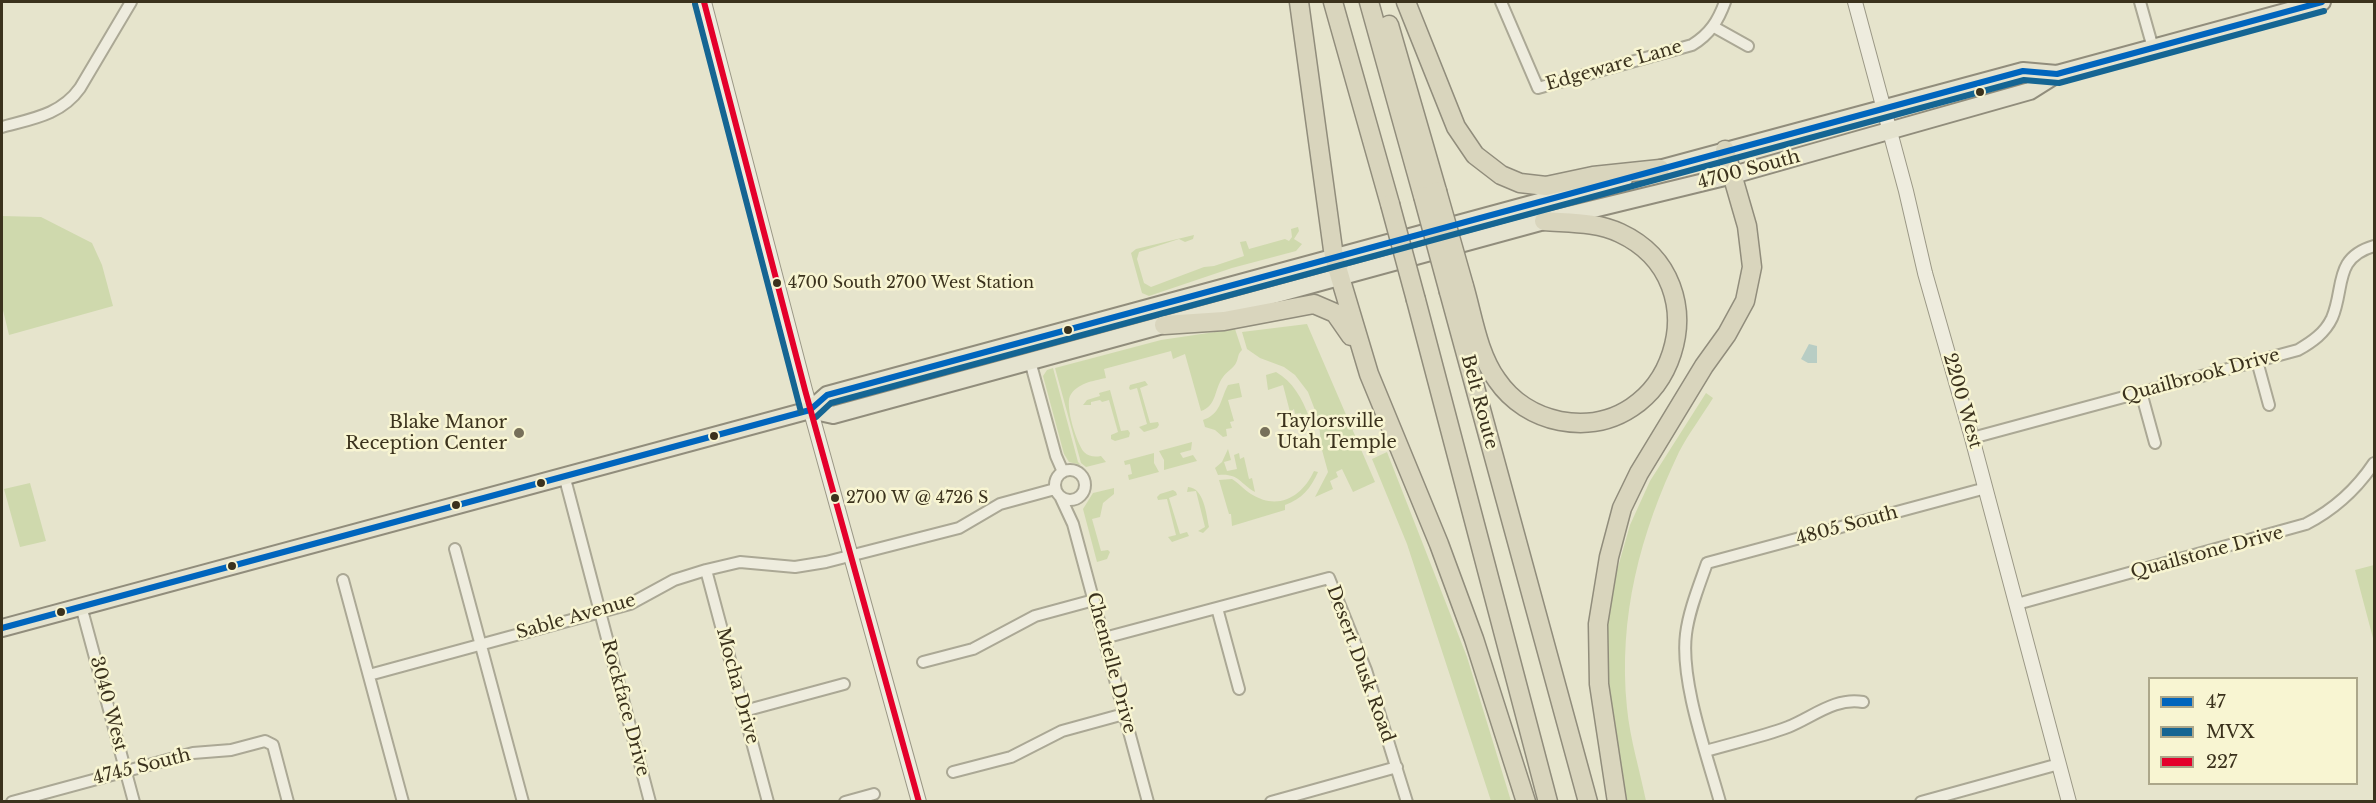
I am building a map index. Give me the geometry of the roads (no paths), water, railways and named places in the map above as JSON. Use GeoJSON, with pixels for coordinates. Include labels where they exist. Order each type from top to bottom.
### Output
{"type":"FeatureCollection","features":[{"type":"Feature","properties":{"kind":"highway"},"geometry":{"type":"LineString","coordinates":[[1299,2],[1334,257],[1339,277],[1369,374],[1465,613],[1526,801]]}},
{"type":"Feature","properties":{"kind":"highway","name":"Belt Route"},"geometry":{"type":"LineString","coordinates":[[1333,2],[1416,300],[1548,801]]}},
{"type":"Feature","properties":{"kind":"highway","name":"Belt Route"},"geometry":{"type":"LineString","coordinates":[[1369,2],[1430,193],[1588,801]]}},
{"type":"Feature","properties":{"kind":"highway"},"geometry":{"type":"LineString","coordinates":[[1381,2],[1430,193]]}},
{"type":"Feature","properties":{"kind":"highway"},"geometry":{"type":"LineString","coordinates":[[1406,2],[1456,127],[1475,155],[1501,175],[1520,183],[1546,186],[1593,176],[1660,169]]}},
{"type":"Feature","properties":{"kind":"highway"},"geometry":{"type":"LineString","coordinates":[[1617,801],[1599,684],[1598,624],[1609,557],[1622,508],[1639,473],[1704,366],[1727,334],[1745,301],[1752,267],[1747,226],[1725,150]]}},
{"type":"Feature","properties":{"kind":"highway"},"geometry":{"type":"LineString","coordinates":[[1456,289],[1488,366],[1506,392],[1528,409],[1558,420],[1582,423],[1614,416],[1642,400],[1663,375],[1675,345],[1677,313],[1674,297],[1665,275],[1645,249],[1619,232],[1592,224],[1545,221]]}},
{"type":"Feature","properties":{"kind":"highway"},"geometry":{"type":"LineString","coordinates":[[1164,325],[1224,321],[1299,305],[1319,305],[1330,310],[1342,321],[1369,374]]}},
{"type":"Feature","properties":{"kind":"main road","name":"4700 South"},"geometry":{"type":"LineString","coordinates":[[810,410],[833,415],[1545,221],[1733,175],[2030,91],[2057,74],[2322,2]]}},
{"type":"Feature","properties":{"kind":"main road","name":"4700 South"},"geometry":{"type":"LineString","coordinates":[[2,628],[810,410],[827,395],[1725,150],[2023,70],[2057,74]]}},
{"type":"Feature","properties":{"kind":"street"},"geometry":{"type":"LineString","coordinates":[[2,127],[52,112],[70,100],[80,88],[131,2]]}},
{"type":"Feature","properties":{"kind":"street"},"geometry":{"type":"LineString","coordinates":[[704,2],[810,410],[919,801]]}},
{"type":"Feature","properties":{"kind":"street","name":"Edgeware Lane"},"geometry":{"type":"LineString","coordinates":[[1501,2],[1538,88],[1679,49],[1703,38],[1713,27],[1725,2]]}},
{"type":"Feature","properties":{"kind":"street","name":"2200 West"},"geometry":{"type":"LineString","coordinates":[[1855,2],[1925,273],[1986,488],[2069,801]]}},
{"type":"Feature","properties":{"kind":"street"},"geometry":{"type":"LineString","coordinates":[[2140,2],[2153,48]]}},
{"type":"Feature","properties":{"kind":"street"},"geometry":{"type":"LineString","coordinates":[[1713,27],[1748,46]]}},
{"type":"Feature","properties":{"kind":"street","name":"Quailbrook Drive"},"geometry":{"type":"LineString","coordinates":[[1972,438],[2298,350],[2311,343],[2331,320],[2340,278],[2346,265],[2357,254],[2374,246]]}},
{"type":"Feature","properties":{"kind":"street"},"geometry":{"type":"LineString","coordinates":[[1030,361],[1063,472],[1056,481],[1058,493],[1072,500],[1080,496]]}},
{"type":"Feature","properties":{"kind":"street"},"geometry":{"type":"LineString","coordinates":[[2257,362],[2269,405]]}},
{"type":"Feature","properties":{"kind":"street"},"geometry":{"type":"LineString","coordinates":[[2141,392],[2156,443]]}},
{"type":"Feature","properties":{"kind":"street","name":"Quailstone Drive"},"geometry":{"type":"LineString","coordinates":[[2017,604],[2306,524],[2342,502],[2359,485],[2374,463]]}},
{"type":"Feature","properties":{"kind":"street","name":"Chentelle Drive"},"geometry":{"type":"LineString","coordinates":[[1063,472],[1074,471],[1082,478],[1084,485],[1076,502],[1073,524]]}},
{"type":"Feature","properties":{"kind":"street","name":"Rockface Drive"},"geometry":{"type":"LineString","coordinates":[[564,475],[650,801]]}},
{"type":"Feature","properties":{"kind":"street","name":"4805 South"},"geometry":{"type":"LineString","coordinates":[[1706,751],[1687,678],[1685,635],[1707,563],[1986,488]]}},
{"type":"Feature","properties":{"kind":"street","name":"Chentelle Drive"},"geometry":{"type":"LineString","coordinates":[[1058,493],[1073,524],[1148,801]]}},
{"type":"Feature","properties":{"kind":"street","name":"Sable Avenue"},"geometry":{"type":"LineString","coordinates":[[369,675],[630,604],[674,580],[706,570],[740,562],[795,567],[810,566],[959,528],[1000,504],[1058,493]]}},
{"type":"Feature","properties":{"kind":"street"},"geometry":{"type":"LineString","coordinates":[[455,549],[523,801]]}},
{"type":"Feature","properties":{"kind":"street","name":"Mocha Drive"},"geometry":{"type":"LineString","coordinates":[[706,570],[768,801]]}},
{"type":"Feature","properties":{"kind":"street","name":"Desert Dusk Road"},"geometry":{"type":"LineString","coordinates":[[1104,638],[1329,578],[1359,650],[1407,801]]}},
{"type":"Feature","properties":{"kind":"street"},"geometry":{"type":"LineString","coordinates":[[343,580],[403,801]]}},
{"type":"Feature","properties":{"kind":"street"},"geometry":{"type":"LineString","coordinates":[[923,662],[974,649],[1035,616],[1094,600]]}},
{"type":"Feature","properties":{"kind":"street","name":"3040 West"},"geometry":{"type":"LineString","coordinates":[[81,606],[134,801]]}},
{"type":"Feature","properties":{"kind":"street"},"geometry":{"type":"LineString","coordinates":[[1217,608],[1239,689]]}},
{"type":"Feature","properties":{"kind":"street"},"geometry":{"type":"LineString","coordinates":[[744,711],[844,684]]}},
{"type":"Feature","properties":{"kind":"street"},"geometry":{"type":"LineString","coordinates":[[1720,801],[1706,751],[1790,726],[1837,703],[1848,700],[1863,702]]}},
{"type":"Feature","properties":{"kind":"street"},"geometry":{"type":"LineString","coordinates":[[953,772],[1011,757],[1062,731],[1124,714]]}},
{"type":"Feature","properties":{"kind":"street","name":"4745 South"},"geometry":{"type":"LineString","coordinates":[[12,801],[193,753],[231,750],[265,741],[273,745],[288,801]]}},
{"type":"Feature","properties":{"kind":"street"},"geometry":{"type":"LineString","coordinates":[[1921,801],[2059,764]]}},
{"type":"Feature","properties":{"kind":"street"},"geometry":{"type":"LineString","coordinates":[[1270,801],[1396,767]]}},
{"type":"Feature","properties":{"kind":"street"},"geometry":{"type":"LineString","coordinates":[[845,801],[874,794]]}},
{"type":"Feature","properties":{"kind":"place","name":"4700 South 2700 West Station"},"geometry":{"type":"Point","coordinates":[777,283]}},
{"type":"Feature","properties":{"kind":"place","name":"Taylorsville Utah Temple"},"geometry":{"type":"Point","coordinates":[1265,432]}},
{"type":"Feature","properties":{"kind":"place","name":"Blake Manor Reception Center"},"geometry":{"type":"Point","coordinates":[519,433]}},
{"type":"Feature","properties":{"kind":"place","name":"2700 W @ 4726 S"},"geometry":{"type":"Point","coordinates":[835,498]}}]}
